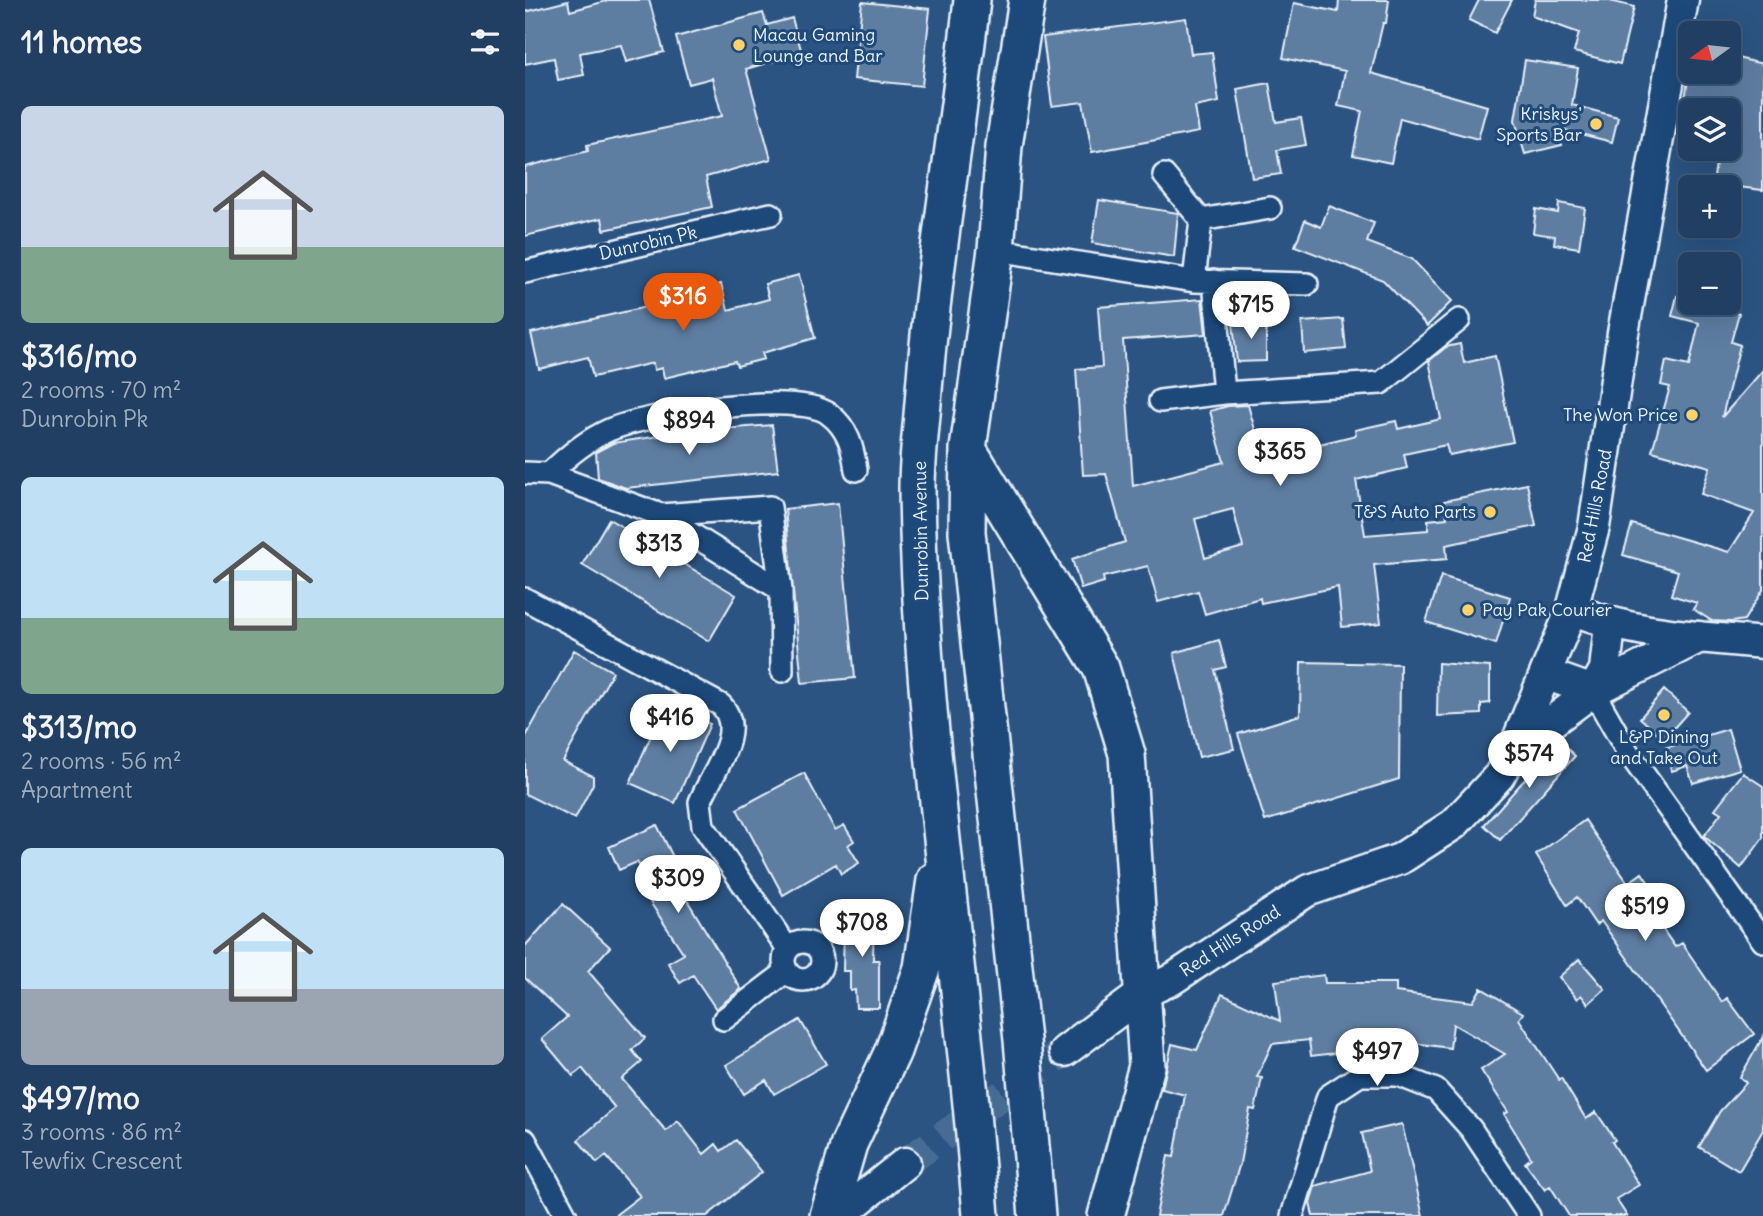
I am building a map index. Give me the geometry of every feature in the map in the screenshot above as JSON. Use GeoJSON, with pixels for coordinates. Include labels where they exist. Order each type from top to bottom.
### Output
{"type":"FeatureCollection","features":[{"type":"Feature","properties":{"kind":"highway","name":"Dunrobin Avenue"},"geometry":{"type":"LineString","coordinates":[[972,0],[959,117],[929,324],[917,485],[924,658],[969,1062],[981,1216]]}},
{"type":"Feature","properties":{"kind":"highway"},"geometry":{"type":"LineString","coordinates":[[1027,0],[1004,146],[996,250],[968,449],[967,532],[1022,1040],[1037,1216]]}},
{"type":"Feature","properties":{"kind":"highway"},"geometry":{"type":"LineString","coordinates":[[968,449],[1101,668],[1127,754],[1147,1066],[1106,1216]]}},
{"type":"Feature","properties":{"kind":"highway"},"geometry":{"type":"LineString","coordinates":[[828,1216],[849,1144],[893,1051],[922,968],[933,905],[941,814]]}},
{"type":"Feature","properties":{"kind":"main road","name":"Red Hills Road"},"geometry":{"type":"LineString","coordinates":[[1065,1051],[1143,993],[1171,980],[1307,891],[1400,859],[1454,824],[1499,776],[1514,749],[1572,609],[1594,527],[1622,333],[1683,0]]}},
{"type":"Feature","properties":{"kind":"main road"},"geometry":{"type":"LineString","coordinates":[[1572,609],[1610,625],[1652,633],[1763,643]]}},
{"type":"Feature","properties":{"kind":"main road"},"geometry":{"type":"LineString","coordinates":[[1593,691],[1605,670],[1610,625]]}},
{"type":"Feature","properties":{"kind":"main road"},"geometry":{"type":"LineString","coordinates":[[1514,749],[1593,691],[1700,637]]}},
{"type":"Feature","properties":{"kind":"main road"},"geometry":{"type":"LineString","coordinates":[[1545,674],[1593,691]]}},
{"type":"Feature","properties":{"kind":"main road"},"geometry":{"type":"LineString","coordinates":[[839,1216],[905,1163]]}},
{"type":"Feature","properties":{"kind":"street"},"geometry":{"type":"LineString","coordinates":[[1164,175],[1201,220],[1204,281],[1224,393]]}},
{"type":"Feature","properties":{"kind":"street"},"geometry":{"type":"LineString","coordinates":[[1201,220],[1270,208]]}},
{"type":"Feature","properties":{"kind":"street","name":"Dunrobin Pk"},"geometry":{"type":"LineString","coordinates":[[525,272],[771,214]]}},
{"type":"Feature","properties":{"kind":"street"},"geometry":{"type":"LineString","coordinates":[[996,250],[1204,281],[1307,284]]}},
{"type":"Feature","properties":{"kind":"street"},"geometry":{"type":"LineString","coordinates":[[1160,401],[1224,393],[1381,383],[1458,320]]}},
{"type":"Feature","properties":{"kind":"street"},"geometry":{"type":"LineString","coordinates":[[548,474],[576,447],[610,429],[676,414],[779,402],[806,404],[828,413],[853,444],[856,470]]}},
{"type":"Feature","properties":{"kind":"street"},"geometry":{"type":"LineString","coordinates":[[525,473],[548,474],[661,515],[781,590]]}},
{"type":"Feature","properties":{"kind":"street"},"geometry":{"type":"LineString","coordinates":[[661,515],[770,507],[775,524],[781,590],[782,671]]}},
{"type":"Feature","properties":{"kind":"street"},"geometry":{"type":"LineString","coordinates":[[525,599],[721,705],[728,712],[731,733],[700,802],[699,813],[703,826],[787,949]]}},
{"type":"Feature","properties":{"kind":"street"},"geometry":{"type":"LineString","coordinates":[[1593,691],[1627,751],[1763,941]]}},
{"type":"Feature","properties":{"kind":"street"},"geometry":{"type":"LineString","coordinates":[[794,943],[811,943],[818,949],[822,966],[818,974],[801,980],[787,971],[784,964],[787,949],[794,943]]}},
{"type":"Feature","properties":{"kind":"street"},"geometry":{"type":"LineString","coordinates":[[724,1019],[787,971]]}},
{"type":"Feature","properties":{"kind":"street"},"geometry":{"type":"LineString","coordinates":[[1292,1216],[1328,1097],[1360,1075],[1398,1074],[1436,1090],[1471,1129],[1529,1216]]}},
{"type":"Feature","properties":{"kind":"street"},"geometry":{"type":"LineString","coordinates":[[525,1140],[566,1216]]}},
{"type":"Feature","properties":{"kind":"building"},"geometry":{"type":"Polygon","coordinates":[[[610,0],[649,0],[664,52],[626,62],[621,45],[580,53],[584,75],[558,80],[554,58],[525,64],[525,12],[568,1],[570,11],[610,0]]]}},
{"type":"Feature","properties":{"kind":"building"},"geometry":{"type":"Polygon","coordinates":[[[1339,0],[1389,0],[1386,23],[1383,23],[1371,73],[1487,106],[1478,139],[1400,118],[1391,163],[1353,155],[1362,111],[1338,106],[1345,71],[1283,58],[1294,3],[1338,12],[1339,0]]]}},
{"type":"Feature","properties":{"kind":"building"},"geometry":{"type":"Polygon","coordinates":[[[1479,0],[1512,0],[1495,33],[1469,20],[1479,0]]]}},
{"type":"Feature","properties":{"kind":"building"},"geometry":{"type":"Polygon","coordinates":[[[1535,0],[1606,0],[1634,7],[1620,64],[1574,52],[1579,33],[1532,16],[1535,0]]]}},
{"type":"Feature","properties":{"kind":"building"},"geometry":{"type":"Polygon","coordinates":[[[862,2],[930,9],[922,86],[854,79],[862,2]]]}},
{"type":"Feature","properties":{"kind":"building"},"geometry":{"type":"Polygon","coordinates":[[[763,13],[767,25],[792,18],[802,53],[746,69],[771,159],[706,177],[712,207],[604,230],[602,218],[525,236],[525,167],[588,151],[587,145],[722,116],[712,78],[689,84],[676,37],[763,13]]]}},
{"type":"Feature","properties":{"kind":"building"},"geometry":{"type":"Polygon","coordinates":[[[1186,18],[1191,54],[1212,52],[1219,102],[1195,107],[1199,132],[1092,152],[1083,102],[1052,106],[1043,37],[1186,18]]]}},
{"type":"Feature","properties":{"kind":"building"},"geometry":{"type":"Polygon","coordinates":[[[1741,59],[1763,64],[1763,190],[1741,187],[1741,175],[1714,175],[1716,161],[1741,161],[1741,98],[1685,98],[1687,84],[1741,84],[1741,59]]]}},
{"type":"Feature","properties":{"kind":"building"},"geometry":{"type":"Polygon","coordinates":[[[1525,60],[1578,68],[1572,105],[1618,117],[1612,142],[1557,128],[1562,145],[1525,154],[1515,120],[1525,60]]]}},
{"type":"Feature","properties":{"kind":"building"},"geometry":{"type":"Polygon","coordinates":[[[1269,83],[1276,122],[1301,118],[1306,145],[1277,150],[1281,174],[1252,178],[1237,89],[1269,83]]]}},
{"type":"Feature","properties":{"kind":"building"},"geometry":{"type":"Polygon","coordinates":[[[1099,200],[1178,213],[1174,257],[1092,243],[1099,200]]]}},
{"type":"Feature","properties":{"kind":"building"},"geometry":{"type":"Polygon","coordinates":[[[1559,203],[1585,208],[1579,248],[1554,244],[1555,236],[1533,233],[1536,209],[1558,213],[1559,203]]]}},
{"type":"Feature","properties":{"kind":"building"},"geometry":{"type":"Polygon","coordinates":[[[1329,206],[1374,223],[1367,242],[1412,259],[1452,301],[1427,326],[1383,280],[1295,246],[1305,220],[1321,227],[1329,206]]]}},
{"type":"Feature","properties":{"kind":"building"},"geometry":{"type":"Polygon","coordinates":[[[799,275],[815,338],[762,353],[764,359],[737,366],[735,361],[664,378],[662,368],[654,370],[653,363],[593,377],[588,357],[539,369],[531,333],[699,295],[698,290],[721,284],[728,310],[769,299],[765,284],[799,275]]]}},
{"type":"Feature","properties":{"kind":"building"},"geometry":{"type":"Polygon","coordinates":[[[1677,296],[1678,315],[1738,315],[1731,342],[1740,345],[1722,417],[1763,370],[1763,590],[1744,620],[1712,621],[1693,609],[1697,603],[1671,595],[1678,571],[1623,555],[1632,524],[1729,552],[1754,513],[1701,494],[1710,467],[1652,451],[1670,387],[1661,385],[1666,361],[1689,366],[1699,323],[1672,316],[1677,296]]]}},
{"type":"Feature","properties":{"kind":"building"},"geometry":{"type":"Polygon","coordinates":[[[1202,299],[1206,334],[1123,340],[1133,486],[1224,462],[1210,411],[1228,406],[1248,405],[1263,458],[1356,435],[1355,430],[1396,421],[1398,429],[1441,419],[1429,361],[1446,347],[1460,344],[1464,363],[1495,356],[1513,442],[1449,455],[1446,445],[1404,454],[1407,468],[1356,480],[1365,535],[1428,530],[1428,520],[1447,518],[1444,501],[1527,484],[1536,526],[1446,545],[1447,559],[1374,565],[1381,623],[1342,627],[1338,587],[1261,603],[1260,598],[1205,614],[1198,591],[1158,602],[1148,566],[1103,577],[1104,582],[1081,589],[1072,559],[1125,542],[1106,474],[1083,475],[1076,369],[1102,367],[1098,307],[1202,299]],[[1233,509],[1195,519],[1205,558],[1243,547],[1233,509]]]}},
{"type":"Feature","properties":{"kind":"building"},"geometry":{"type":"Polygon","coordinates":[[[1343,319],[1346,349],[1304,353],[1302,322],[1343,319]]]}},
{"type":"Feature","properties":{"kind":"building"},"geometry":{"type":"Polygon","coordinates":[[[1266,320],[1266,361],[1237,362],[1233,322],[1266,320]]]}},
{"type":"Feature","properties":{"kind":"building"},"geometry":{"type":"Polygon","coordinates":[[[772,425],[778,471],[626,488],[598,478],[596,452],[613,443],[686,432],[772,425]]]}},
{"type":"Feature","properties":{"kind":"building"},"geometry":{"type":"Polygon","coordinates":[[[838,503],[855,678],[802,683],[785,509],[838,503]]]}},
{"type":"Feature","properties":{"kind":"building"},"geometry":{"type":"Polygon","coordinates":[[[609,519],[736,595],[709,641],[582,565],[609,519]]]}},
{"type":"Feature","properties":{"kind":"building","name":"Pay Pak Courier"},"geometry":{"type":"Polygon","coordinates":[[[1441,576],[1510,597],[1496,644],[1426,622],[1441,576]]]}},
{"type":"Feature","properties":{"kind":"building"},"geometry":{"type":"Polygon","coordinates":[[[1219,640],[1226,667],[1215,670],[1234,749],[1199,757],[1174,653],[1219,640]]]}},
{"type":"Feature","properties":{"kind":"building"},"geometry":{"type":"Polygon","coordinates":[[[574,650],[613,672],[563,761],[593,776],[593,784],[575,819],[525,794],[525,738],[574,650]]]}},
{"type":"Feature","properties":{"kind":"building"},"geometry":{"type":"Polygon","coordinates":[[[1301,662],[1400,664],[1399,779],[1265,821],[1238,734],[1300,715],[1301,662]]]}},
{"type":"Feature","properties":{"kind":"building"},"geometry":{"type":"Polygon","coordinates":[[[1438,663],[1490,667],[1490,703],[1481,704],[1481,714],[1437,716],[1438,663]]]}},
{"type":"Feature","properties":{"kind":"building","name":"L&P Dining and Take Out"},"geometry":{"type":"Polygon","coordinates":[[[1664,690],[1688,712],[1664,739],[1640,718],[1664,690]]]}},
{"type":"Feature","properties":{"kind":"building"},"geometry":{"type":"Polygon","coordinates":[[[665,704],[710,724],[675,803],[630,783],[665,704]]]}},
{"type":"Feature","properties":{"kind":"building"},"geometry":{"type":"Polygon","coordinates":[[[1728,729],[1740,769],[1693,783],[1687,766],[1672,771],[1665,748],[1728,729]]]}},
{"type":"Feature","properties":{"kind":"building"},"geometry":{"type":"Polygon","coordinates":[[[1559,741],[1575,756],[1500,840],[1484,825],[1559,741]]]}},
{"type":"Feature","properties":{"kind":"building"},"geometry":{"type":"Polygon","coordinates":[[[804,773],[835,830],[844,825],[854,841],[848,845],[859,863],[841,874],[836,864],[783,895],[737,809],[804,773]]]}},
{"type":"Feature","properties":{"kind":"building"},"geometry":{"type":"Polygon","coordinates":[[[1743,773],[1763,786],[1763,838],[1741,868],[1704,836],[1721,813],[1715,809],[1743,773]]]}},
{"type":"Feature","properties":{"kind":"building"},"geometry":{"type":"Polygon","coordinates":[[[1585,820],[1628,883],[1642,873],[1653,889],[1648,892],[1655,903],[1648,908],[1675,947],[1682,943],[1722,1002],[1727,998],[1754,1034],[1706,1070],[1601,921],[1596,925],[1577,897],[1567,905],[1536,855],[1585,820]]]}},
{"type":"Feature","properties":{"kind":"building"},"geometry":{"type":"Polygon","coordinates":[[[657,825],[682,875],[675,880],[741,989],[716,1009],[693,975],[680,983],[668,963],[684,954],[648,899],[658,894],[637,862],[619,870],[609,847],[657,825]]]}},
{"type":"Feature","properties":{"kind":"building"},"geometry":{"type":"Polygon","coordinates":[[[563,904],[610,947],[588,971],[645,1038],[632,1050],[642,1062],[622,1079],[666,1131],[678,1121],[704,1154],[716,1144],[721,1151],[736,1140],[762,1172],[707,1216],[614,1216],[640,1196],[606,1156],[597,1163],[578,1140],[615,1108],[582,1068],[573,1076],[542,1039],[567,1017],[525,978],[525,946],[563,904]]]}},
{"type":"Feature","properties":{"kind":"building"},"geometry":{"type":"Polygon","coordinates":[[[849,911],[874,911],[873,960],[879,960],[879,1008],[856,1008],[855,990],[850,991],[850,971],[843,971],[844,921],[849,922],[849,911]]]}},
{"type":"Feature","properties":{"kind":"building"},"geometry":{"type":"Polygon","coordinates":[[[1579,959],[1605,989],[1588,1004],[1581,995],[1577,999],[1559,977],[1579,959]]]}},
{"type":"Feature","properties":{"kind":"building"},"geometry":{"type":"Polygon","coordinates":[[[1324,975],[1325,983],[1396,983],[1396,992],[1473,1002],[1481,988],[1523,1013],[1519,1019],[1559,1080],[1561,1078],[1586,1119],[1596,1112],[1615,1140],[1612,1142],[1639,1185],[1616,1199],[1627,1216],[1569,1216],[1550,1186],[1545,1190],[1525,1163],[1531,1158],[1504,1114],[1508,1112],[1481,1070],[1505,1054],[1453,1024],[1450,1048],[1369,1037],[1369,1049],[1311,1056],[1309,1040],[1272,1044],[1257,1077],[1262,1078],[1255,1110],[1250,1109],[1240,1163],[1224,1216],[1156,1216],[1168,1156],[1174,1157],[1185,1095],[1162,1089],[1172,1044],[1197,1050],[1222,994],[1280,1021],[1275,981],[1324,975]]]}},
{"type":"Feature","properties":{"kind":"building"},"geometry":{"type":"Polygon","coordinates":[[[800,1020],[826,1064],[774,1094],[766,1080],[744,1094],[726,1065],[800,1020]]]}},
{"type":"Feature","properties":{"kind":"building"},"geometry":{"type":"Polygon","coordinates":[[[1763,1037],[1763,1130],[1739,1171],[1699,1147],[1720,1111],[1746,1083],[1740,1077],[1763,1037]]]}},
{"type":"Feature","properties":{"kind":"building"},"geometry":{"type":"Polygon","coordinates":[[[1402,1124],[1423,1216],[1313,1216],[1310,1203],[1315,1186],[1370,1171],[1362,1133],[1402,1124]]]}},
{"type":"Feature","properties":{"kind":"tunnel"},"geometry":{"type":"LineString","coordinates":[[905,1163],[1065,1051]]}},
{"type":"Feature","properties":{"kind":"place","name":"Macau Gaming Lounge and Bar"},"geometry":{"type":"Point","coordinates":[739,45]}},
{"type":"Feature","properties":{"kind":"place","name":"Kriskys' Sports Bar"},"geometry":{"type":"Point","coordinates":[1596,124]}},
{"type":"Feature","properties":{"kind":"place","name":"The Won Price"},"geometry":{"type":"Point","coordinates":[1692,415]}},
{"type":"Feature","properties":{"kind":"place","name":"T&S Auto Parts"},"geometry":{"type":"Point","coordinates":[1490,512]}},
{"type":"Feature","properties":{"kind":"place","name":"Pay Pak Courier"},"geometry":{"type":"Point","coordinates":[1468,610]}},
{"type":"Feature","properties":{"kind":"place","name":"L&P Dining and Take Out"},"geometry":{"type":"Point","coordinates":[1664,715]}}]}
